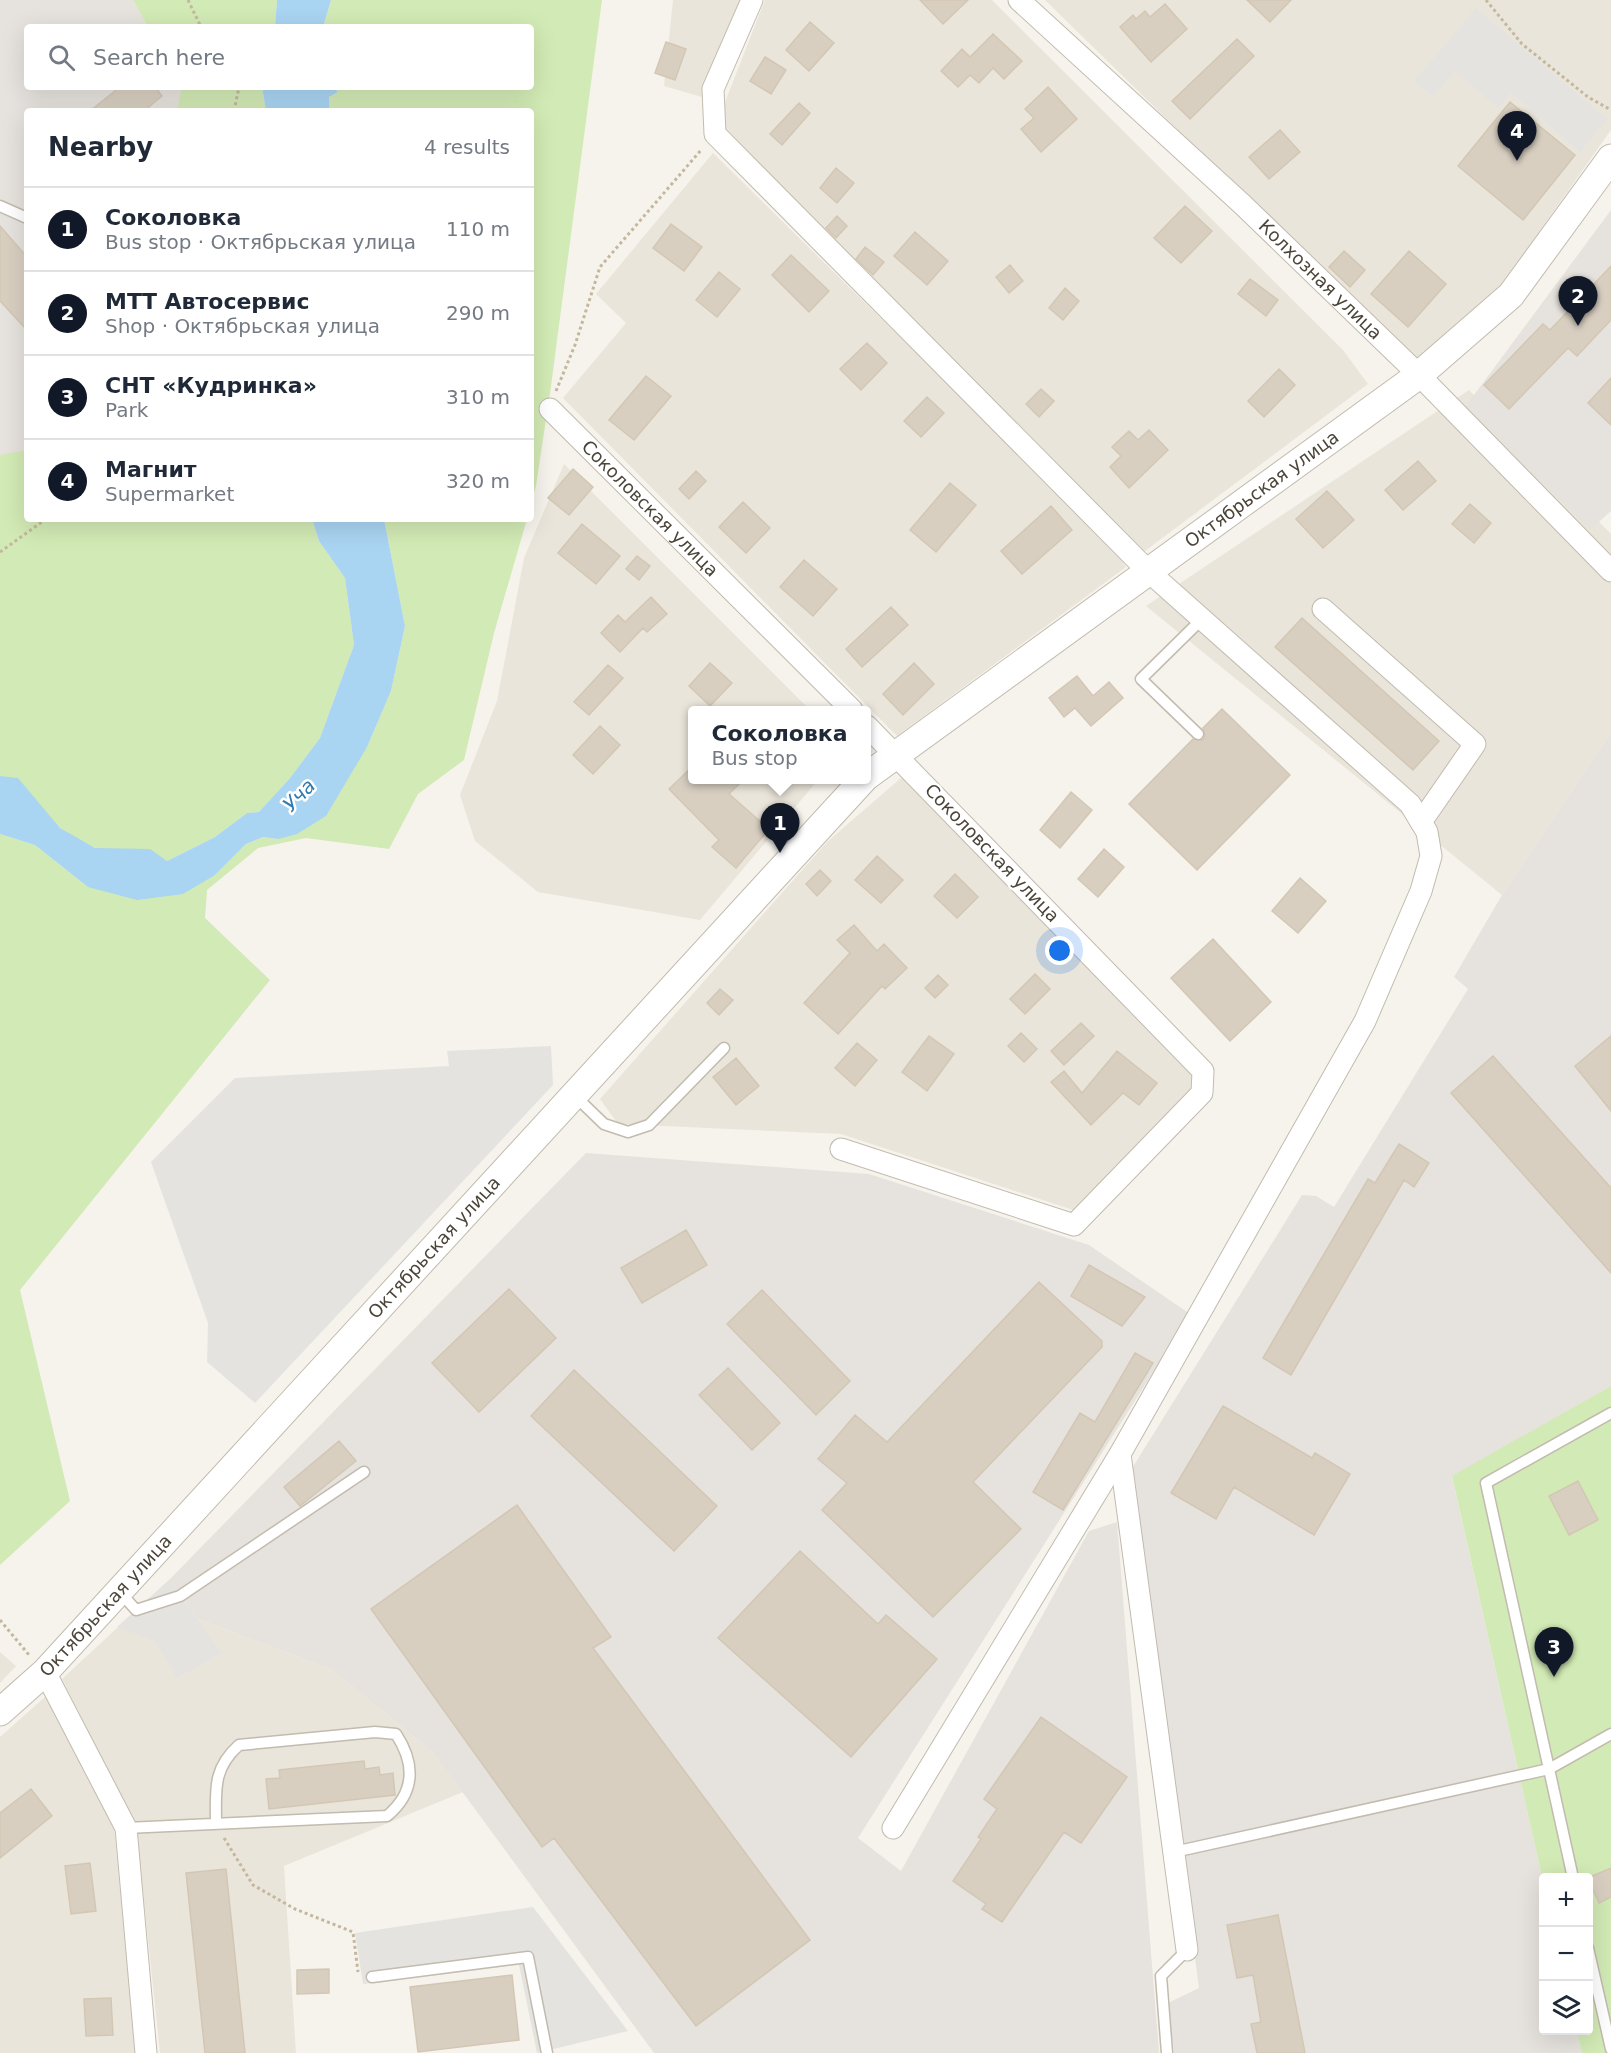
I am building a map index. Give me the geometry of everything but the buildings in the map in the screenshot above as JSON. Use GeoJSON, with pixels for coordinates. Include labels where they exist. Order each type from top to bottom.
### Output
{"type":"FeatureCollection","features":[{"type":"Feature","properties":{"kind":"street"},"geometry":{"type":"LineString","coordinates":[[752,0],[713,89],[715,134],[1148,571],[1410,804],[1427,832],[1431,856],[1421,891],[1365,1021],[1120,1454],[893,1828]]}},
{"type":"Feature","properties":{"kind":"street","name":"Колхозная улица"},"geometry":{"type":"LineString","coordinates":[[1019,0],[1243,205],[1419,375],[1611,571]]}},
{"type":"Feature","properties":{"kind":"street","name":"Октябрьская улица"},"geometry":{"type":"LineString","coordinates":[[871,773],[1419,375],[1511,295],[1611,158]]}},
{"type":"Feature","properties":{"kind":"street","name":"Соколовская улица"},"geometry":{"type":"LineString","coordinates":[[550,410],[847,706]]}},
{"type":"Feature","properties":{"kind":"street"},"geometry":{"type":"LineString","coordinates":[[1323,609],[1475,744],[1421,822]]}},
{"type":"Feature","properties":{"kind":"street","name":"Соколовская улица"},"geometry":{"type":"LineString","coordinates":[[841,1149],[1074,1225],[1202,1093],[1203,1071],[871,730]]}},
{"type":"Feature","properties":{"kind":"street","name":"Октябрьская улица"},"geometry":{"type":"LineString","coordinates":[[0,1712],[45,1672],[859,784]]}},
{"type":"Feature","properties":{"kind":"street"},"geometry":{"type":"LineString","coordinates":[[1120,1454],[1187,1950]]}},
{"type":"Feature","properties":{"kind":"street"},"geometry":{"type":"LineString","coordinates":[[45,1672],[126,1828],[146,2053]]}},
{"type":"Feature","properties":{"kind":"lane"},"geometry":{"type":"LineString","coordinates":[[0,206],[24,217]]}},
{"type":"Feature","properties":{"kind":"lane"},"geometry":{"type":"LineString","coordinates":[[1198,734],[1141,679],[1202,619]]}},
{"type":"Feature","properties":{"kind":"lane"},"geometry":{"type":"LineString","coordinates":[[573,1094],[604,1124],[628,1132],[650,1125],[724,1048]]}},
{"type":"Feature","properties":{"kind":"lane"},"geometry":{"type":"LineString","coordinates":[[1572,1873],[1486,1484],[1611,1413]]}},
{"type":"Feature","properties":{"kind":"lane"},"geometry":{"type":"LineString","coordinates":[[118,1591],[136,1610],[180,1596],[364,1472]]}},
{"type":"Feature","properties":{"kind":"lane"},"geometry":{"type":"LineString","coordinates":[[126,1828],[216,1824],[387,1816],[402,1804],[410,1782],[407,1752],[396,1734],[375,1732],[239,1745],[225,1757],[215,1782],[216,1824]]}},
{"type":"Feature","properties":{"kind":"lane"},"geometry":{"type":"LineString","coordinates":[[1174,1852],[1549,1769],[1611,1734]]}},
{"type":"Feature","properties":{"kind":"lane"},"geometry":{"type":"LineString","coordinates":[[1167,2053],[1161,1976],[1187,1950]]}},
{"type":"Feature","properties":{"kind":"lane"},"geometry":{"type":"LineString","coordinates":[[372,1977],[528,1957],[547,2053]]}},
{"type":"Feature","properties":{"kind":"lane"},"geometry":{"type":"LineString","coordinates":[[1593,1970],[1611,2049]]}},
{"type":"Feature","properties":{"kind":"path"},"geometry":{"type":"LineString","coordinates":[[188,0],[200,24]]}},
{"type":"Feature","properties":{"kind":"path"},"geometry":{"type":"LineString","coordinates":[[1486,0],[1522,44],[1588,97],[1611,110]]}},
{"type":"Feature","properties":{"kind":"path"},"geometry":{"type":"LineString","coordinates":[[235,108],[238,90]]}},
{"type":"Feature","properties":{"kind":"path"},"geometry":{"type":"LineString","coordinates":[[550,410],[575,345],[600,267],[715,134]]}},
{"type":"Feature","properties":{"kind":"path"},"geometry":{"type":"LineString","coordinates":[[0,552],[42,522]]}},
{"type":"Feature","properties":{"kind":"path"},"geometry":{"type":"LineString","coordinates":[[0,1620],[45,1672]]}},
{"type":"Feature","properties":{"kind":"path"},"geometry":{"type":"LineString","coordinates":[[216,1824],[253,1885],[295,1909],[353,1932],[359,1979],[372,1977]]}},
{"type":"Feature","properties":{"kind":"shaded area"},"geometry":{"type":"Polygon","coordinates":[[[0,0],[133,0],[146,24],[24,24],[24,90],[184,90],[178,108],[24,108],[24,522],[0,546],[0,0]]]}},
{"type":"Feature","properties":{"kind":"shaded area"},"geometry":{"type":"Polygon","coordinates":[[[673,0],[751,0],[702,97],[664,86],[673,0]]]}},
{"type":"Feature","properties":{"kind":"shaded area"},"geometry":{"type":"Polygon","coordinates":[[[765,0],[992,0],[1343,350],[1368,384],[1141,554],[730,149],[720,115],[765,0]]]}},
{"type":"Feature","properties":{"kind":"shaded area"},"geometry":{"type":"Polygon","coordinates":[[[1045,0],[1611,0],[1611,130],[1495,294],[1415,362],[1045,0]]]}},
{"type":"Feature","properties":{"kind":"shaded area"},"geometry":{"type":"Polygon","coordinates":[[[1476,8],[1607,119],[1580,152],[1511,93],[1498,108],[1455,71],[1433,97],[1414,81],[1476,8]]]}},
{"type":"Feature","properties":{"kind":"shaded area"},"geometry":{"type":"Polygon","coordinates":[[[713,153],[1115,549],[1126,567],[897,736],[871,710],[871,706],[867,706],[563,398],[626,323],[596,294],[713,153]]]}},
{"type":"Feature","properties":{"kind":"shaded area"},"geometry":{"type":"Polygon","coordinates":[[[1611,210],[1611,511],[1590,530],[1465,407],[1611,210]]]}},
{"type":"Feature","properties":{"kind":"shaded area"},"geometry":{"type":"Polygon","coordinates":[[[1469,390],[1611,534],[1611,733],[1502,895],[1146,606],[1469,390]]]}},
{"type":"Feature","properties":{"kind":"shaded area"},"geometry":{"type":"Polygon","coordinates":[[[564,464],[806,706],[688,706],[688,784],[815,784],[700,920],[538,892],[475,841],[460,795],[497,701],[524,558],[564,464]]]}},
{"type":"Feature","properties":{"kind":"shaded area"},"geometry":{"type":"Polygon","coordinates":[[[1611,733],[1611,1386],[1452,1477],[1541,1873],[1539,1873],[1539,2035],[1578,2035],[1582,2053],[1174,2053],[1168,2003],[1199,1988],[1131,1470],[1302,1195],[1316,1196],[1334,1207],[1468,989],[1454,977],[1502,895],[1611,733]]]}},
{"type":"Feature","properties":{"kind":"shaded area"},"geometry":{"type":"Polygon","coordinates":[[[902,777],[1193,1072],[1192,1093],[1079,1212],[841,1134],[618,1124],[600,1099],[827,842],[902,777]]]}},
{"type":"Feature","properties":{"kind":"shaded area"},"geometry":{"type":"Polygon","coordinates":[[[551,1046],[553,1085],[255,1403],[207,1362],[208,1323],[151,1162],[235,1078],[449,1066],[447,1051],[551,1046]]]}},
{"type":"Feature","properties":{"kind":"shaded area"},"geometry":{"type":"Polygon","coordinates":[[[586,1153],[869,1174],[1089,1245],[1190,1314],[858,1838],[901,1871],[1089,1531],[1117,1522],[1159,2053],[654,2053],[433,1752],[331,1669],[198,1619],[169,1580],[586,1153]]]}},
{"type":"Feature","properties":{"kind":"shaded area"},"geometry":{"type":"Polygon","coordinates":[[[169,1580],[198,1619],[331,1669],[433,1752],[463,1792],[284,1866],[296,2053],[160,2053],[136,1825],[62,1679],[169,1580]]]}},
{"type":"Feature","properties":{"kind":"shaded area"},"geometry":{"type":"Polygon","coordinates":[[[169,1580],[222,1653],[177,1678],[154,1641],[117,1627],[169,1580]]]}},
{"type":"Feature","properties":{"kind":"shaded area"},"geometry":{"type":"Polygon","coordinates":[[[0,1652],[16,1666],[0,1683],[0,1652]]]}},
{"type":"Feature","properties":{"kind":"shaded area"},"geometry":{"type":"Polygon","coordinates":[[[46,1696],[114,1827],[136,2053],[0,2053],[0,1737],[46,1696]]]}},
{"type":"Feature","properties":{"kind":"shaded area"},"geometry":{"type":"Polygon","coordinates":[[[533,1907],[628,2031],[537,2053],[519,1965],[363,1984],[355,1933],[533,1907]]]}},
{"type":"Feature","properties":{"kind":"green space"},"geometry":{"type":"Polygon","coordinates":[[[133,0],[277,0],[275,24],[146,24],[133,0]]]}},
{"type":"Feature","properties":{"kind":"green space"},"geometry":{"type":"Polygon","coordinates":[[[331,0],[602,0],[551,386],[534,493],[534,108],[329,108],[329,97],[338,92],[336,90],[534,90],[534,24],[324,24],[331,0]]]}},
{"type":"Feature","properties":{"kind":"green space"},"geometry":{"type":"Polygon","coordinates":[[[181,90],[262,90],[266,108],[178,108],[181,90]]]}},
{"type":"Feature","properties":{"kind":"green space"},"geometry":{"type":"Polygon","coordinates":[[[24,451],[24,522],[313,522],[319,541],[345,578],[354,645],[320,738],[290,778],[259,812],[247,813],[215,837],[167,861],[156,854],[139,849],[107,850],[83,843],[59,827],[0,776],[0,455],[24,451]]]}},
{"type":"Feature","properties":{"kind":"green space"},"geometry":{"type":"Polygon","coordinates":[[[385,522],[526,522],[494,633],[464,760],[418,794],[389,849],[306,838],[258,848],[207,890],[205,918],[270,980],[20,1290],[70,1501],[0,1565],[0,834],[35,845],[88,887],[215,875],[246,844],[263,837],[278,839],[367,747],[391,691],[405,626],[385,522]]]}},
{"type":"Feature","properties":{"kind":"green space"},"geometry":{"type":"Polygon","coordinates":[[[1611,1386],[1611,2053],[1582,2053],[1578,2035],[1593,2035],[1593,1873],[1541,1873],[1452,1476],[1611,1386]]]}},
{"type":"Feature","properties":{"kind":"water"},"geometry":{"type":"Polygon","coordinates":[[[277,0],[331,0],[324,24],[275,24],[277,0]]]}},
{"type":"Feature","properties":{"kind":"water"},"geometry":{"type":"Polygon","coordinates":[[[262,90],[336,90],[338,92],[329,97],[329,108],[266,108],[262,90]]]}},
{"type":"Feature","properties":{"kind":"water","name":"Уча"},"geometry":{"type":"Polygon","coordinates":[[[313,522],[385,522],[405,626],[391,691],[367,747],[326,816],[297,834],[278,839],[263,837],[246,844],[215,875],[183,894],[137,900],[88,887],[35,845],[0,834],[0,776],[18,778],[60,828],[95,848],[150,849],[167,861],[215,837],[247,813],[259,812],[290,778],[320,738],[354,645],[345,578],[319,541],[313,522]]]}},
{"type":"Feature","properties":{"kind":"place","name":"Магнит"},"geometry":{"type":"Point","coordinates":[1517,161]}},
{"type":"Feature","properties":{"kind":"place","name":"МТТ Автосервис"},"geometry":{"type":"Point","coordinates":[1578,326]}},
{"type":"Feature","properties":{"kind":"place","name":"Соколовка"},"geometry":{"type":"Point","coordinates":[780,853]}},
{"type":"Feature","properties":{"kind":"place","name":"СНТ «Кудринка»"},"geometry":{"type":"Point","coordinates":[1554,1677]}}]}
